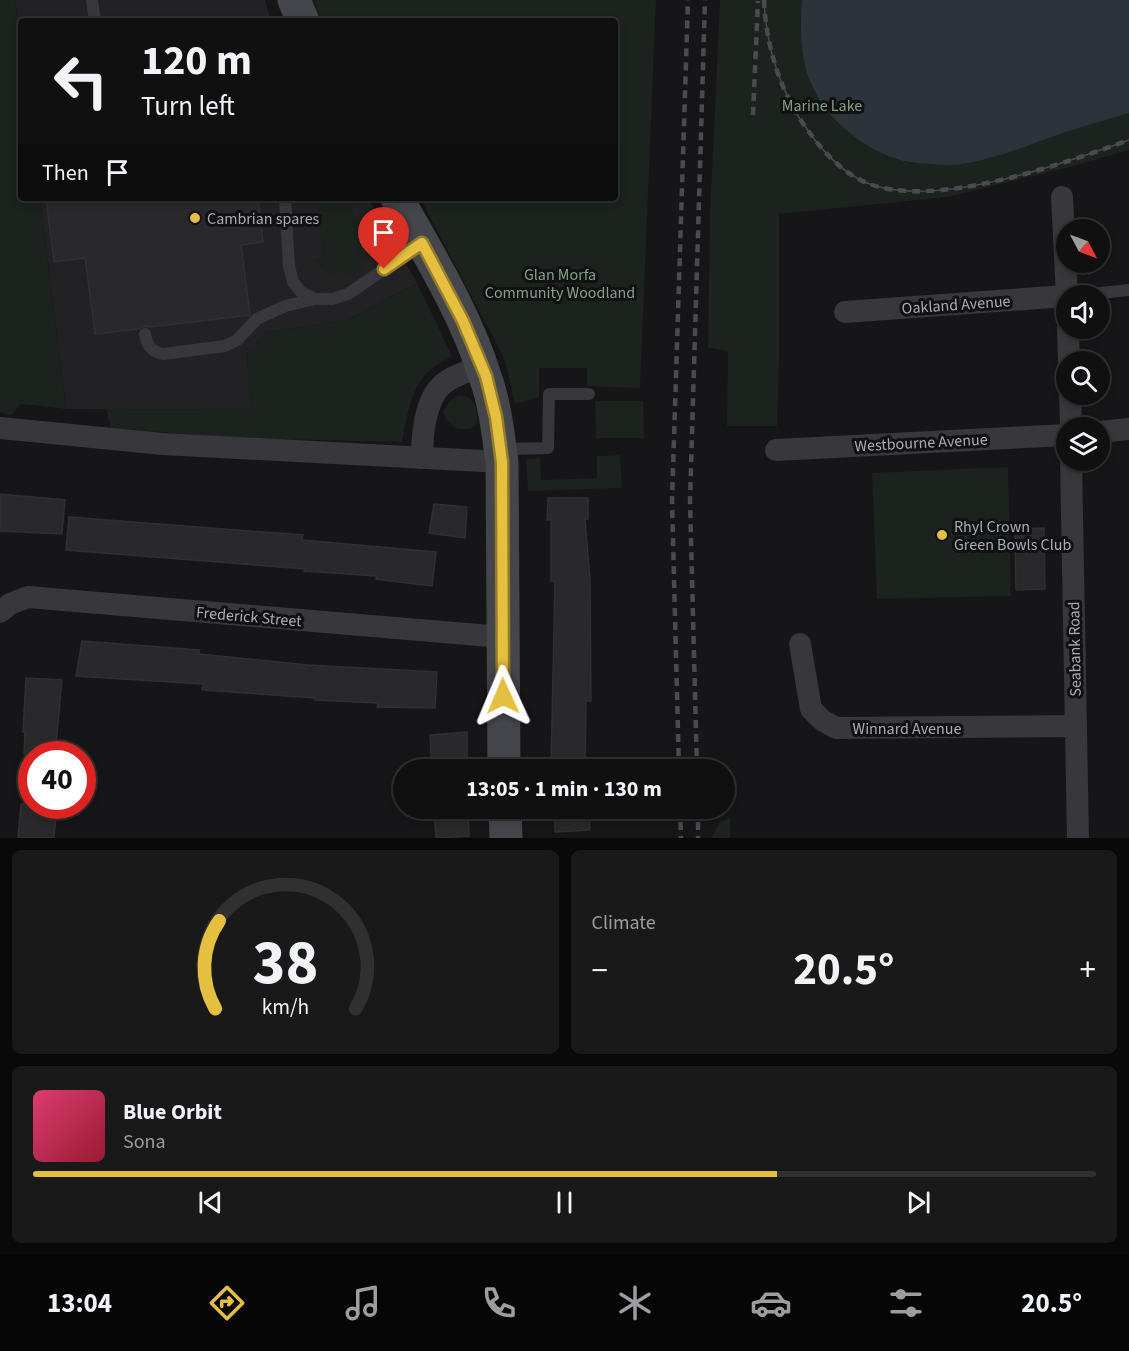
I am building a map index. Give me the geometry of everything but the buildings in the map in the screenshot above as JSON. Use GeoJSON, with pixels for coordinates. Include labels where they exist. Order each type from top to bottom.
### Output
{"type":"FeatureCollection","features":[{"type":"Feature","properties":{"kind":"street"},"geometry":{"type":"LineString","coordinates":[[294,0],[302,18]]}},
{"type":"Feature","properties":{"kind":"street","name":"Oakland Avenue"},"geometry":{"type":"LineString","coordinates":[[1062,197],[1066,285]]}},
{"type":"Feature","properties":{"kind":"street"},"geometry":{"type":"LineString","coordinates":[[399,201],[463,321],[482,366],[496,417],[501,455],[504,759]]}},
{"type":"Feature","properties":{"kind":"street","name":"Oakland Avenue"},"geometry":{"type":"LineString","coordinates":[[845,312],[1056,297]]}},
{"type":"Feature","properties":{"kind":"street"},"geometry":{"type":"LineString","coordinates":[[422,458],[423,431],[430,405],[441,385],[460,374],[482,366]]}},
{"type":"Feature","properties":{"kind":"street"},"geometry":{"type":"LineString","coordinates":[[0,428],[163,444],[422,458],[501,455]]}},
{"type":"Feature","properties":{"kind":"street"},"geometry":{"type":"LineString","coordinates":[[1110,431],[1129,429]]}},
{"type":"Feature","properties":{"kind":"street","name":"Westbourne Avenue"},"geometry":{"type":"LineString","coordinates":[[776,450],[1056,436]]}},
{"type":"Feature","properties":{"kind":"street","name":"Seabank Road"},"geometry":{"type":"LineString","coordinates":[[1071,471],[1078,838]]}},
{"type":"Feature","properties":{"kind":"street","name":"Frederick Street"},"geometry":{"type":"LineString","coordinates":[[0,612],[10,604],[28,597],[502,637]]}},
{"type":"Feature","properties":{"kind":"street","name":"Winnard Avenue"},"geometry":{"type":"LineString","coordinates":[[800,645],[811,709],[822,720],[836,728],[1075,726]]}},
{"type":"Feature","properties":{"kind":"street"},"geometry":{"type":"LineString","coordinates":[[505,819],[506,838]]}},
{"type":"Feature","properties":{"kind":"lane"},"geometry":{"type":"LineString","coordinates":[[92,0],[95,18]]}},
{"type":"Feature","properties":{"kind":"lane"},"geometry":{"type":"LineString","coordinates":[[285,201],[289,266],[293,282],[301,292],[315,299]]}},
{"type":"Feature","properties":{"kind":"lane"},"geometry":{"type":"LineString","coordinates":[[146,334],[147,343],[154,351],[163,354],[225,346],[237,340],[257,319],[285,306],[315,299],[332,299],[348,294],[422,243]]}},
{"type":"Feature","properties":{"kind":"lane"},"geometry":{"type":"LineString","coordinates":[[1110,292],[1129,290]]}},
{"type":"Feature","properties":{"kind":"lane"},"geometry":{"type":"LineString","coordinates":[[501,455],[549,448],[549,394],[589,394]]}},
{"type":"Feature","properties":{"kind":"shaded area"},"geometry":{"type":"Polygon","coordinates":[[[15,0],[265,0],[270,18],[18,18],[18,23],[15,0]]]}},
{"type":"Feature","properties":{"kind":"shaded area","name":"Marine Lake"},"geometry":{"type":"Polygon","coordinates":[[[802,0],[1129,0],[1129,113],[973,162],[950,165],[934,164],[908,162],[889,156],[875,150],[848,132],[817,95],[807,72],[803,52],[802,0]]]}},
{"type":"Feature","properties":{"kind":"shaded area"},"geometry":{"type":"Polygon","coordinates":[[[40,201],[370,201],[417,283],[347,320],[267,332],[247,355],[252,410],[66,409],[40,201]]]}},
{"type":"Feature","properties":{"kind":"green space"},"geometry":{"type":"Polygon","coordinates":[[[0,0],[15,0],[18,23],[18,201],[40,201],[66,409],[21,404],[11,415],[0,413],[0,0]]]}},
{"type":"Feature","properties":{"kind":"green space","name":"Glan Morfa Community Woodland"},"geometry":{"type":"Polygon","coordinates":[[[313,0],[656,0],[640,388],[587,386],[587,368],[539,368],[539,397],[515,404],[504,358],[422,201],[618,201],[618,18],[321,18],[313,0]]]}},
{"type":"Feature","properties":{"kind":"green space","name":"Marine Lake"},"geometry":{"type":"Polygon","coordinates":[[[720,0],[1129,0],[1129,150],[948,197],[779,214],[777,426],[727,426],[728,351],[708,348],[710,214],[720,0]]]}},
{"type":"Feature","properties":{"kind":"green space"},"geometry":{"type":"Polygon","coordinates":[[[317,201],[348,201],[375,250],[358,271],[343,278],[330,274],[312,260],[323,257],[317,201]]]}},
{"type":"Feature","properties":{"kind":"green space"},"geometry":{"type":"Polygon","coordinates":[[[417,283],[452,356],[431,370],[417,387],[410,405],[402,442],[231,438],[111,428],[106,409],[251,410],[247,355],[267,332],[347,320],[417,283]]]}},
{"type":"Feature","properties":{"kind":"green space"},"geometry":{"type":"Polygon","coordinates":[[[458,396],[468,398],[474,404],[477,420],[476,425],[471,428],[456,428],[445,417],[443,412],[449,401],[458,396]]]}},
{"type":"Feature","properties":{"kind":"green space"},"geometry":{"type":"Polygon","coordinates":[[[595,401],[643,401],[644,438],[596,438],[595,401]]]}},
{"type":"Feature","properties":{"kind":"green space"},"geometry":{"type":"Polygon","coordinates":[[[620,455],[622,488],[528,491],[526,459],[540,458],[541,480],[597,478],[597,456],[620,455]]]}},
{"type":"Feature","properties":{"kind":"green space","name":"Rhyl Crown Green Bowls Club"},"geometry":{"type":"Polygon","coordinates":[[[1008,467],[1011,596],[877,599],[872,473],[1008,467]]]}},
{"type":"Feature","properties":{"kind":"green space"},"geometry":{"type":"Polygon","coordinates":[[[730,819],[730,838],[711,838],[719,823],[730,819]]]}},
{"type":"Feature","properties":{"kind":"tram line"},"geometry":{"type":"LineString","coordinates":[[764,0],[768,35],[777,70],[799,118],[828,155],[850,174],[867,183],[894,190],[926,191],[962,188],[998,181],[1070,161],[1129,140]]}},
{"type":"Feature","properties":{"kind":"railway"},"geometry":{"type":"LineString","coordinates":[[679,759],[672,501],[688,0]]}},
{"type":"Feature","properties":{"kind":"railway"},"geometry":{"type":"LineString","coordinates":[[697,759],[690,501],[705,0]]}},
{"type":"Feature","properties":{"kind":"railway"},"geometry":{"type":"LineString","coordinates":[[764,0],[768,35],[777,70],[799,118],[828,155],[850,174],[867,183],[894,190],[926,191],[962,188],[998,181],[1070,161],[1129,140]]}},
{"type":"Feature","properties":{"kind":"railway"},"geometry":{"type":"LineString","coordinates":[[753,115],[758,1]]}},
{"type":"Feature","properties":{"kind":"railway"},"geometry":{"type":"LineString","coordinates":[[680,819],[681,838]]}},
{"type":"Feature","properties":{"kind":"railway"},"geometry":{"type":"LineString","coordinates":[[698,819],[698,838]]}},
{"type":"Feature","properties":{"kind":"place","name":"Cambrian spares"},"geometry":{"type":"Point","coordinates":[195,218]}},
{"type":"Feature","properties":{"kind":"place","name":"Rhyl Crown Green Bowls Club"},"geometry":{"type":"Point","coordinates":[942,535]}},
{"type":"Feature","properties":{"kind":"route"},"geometry":{"type":"LineString","coordinates":[[384,269],[422,243],[463,321],[486,376],[496,417],[502,462],[503,696]]}}]}
